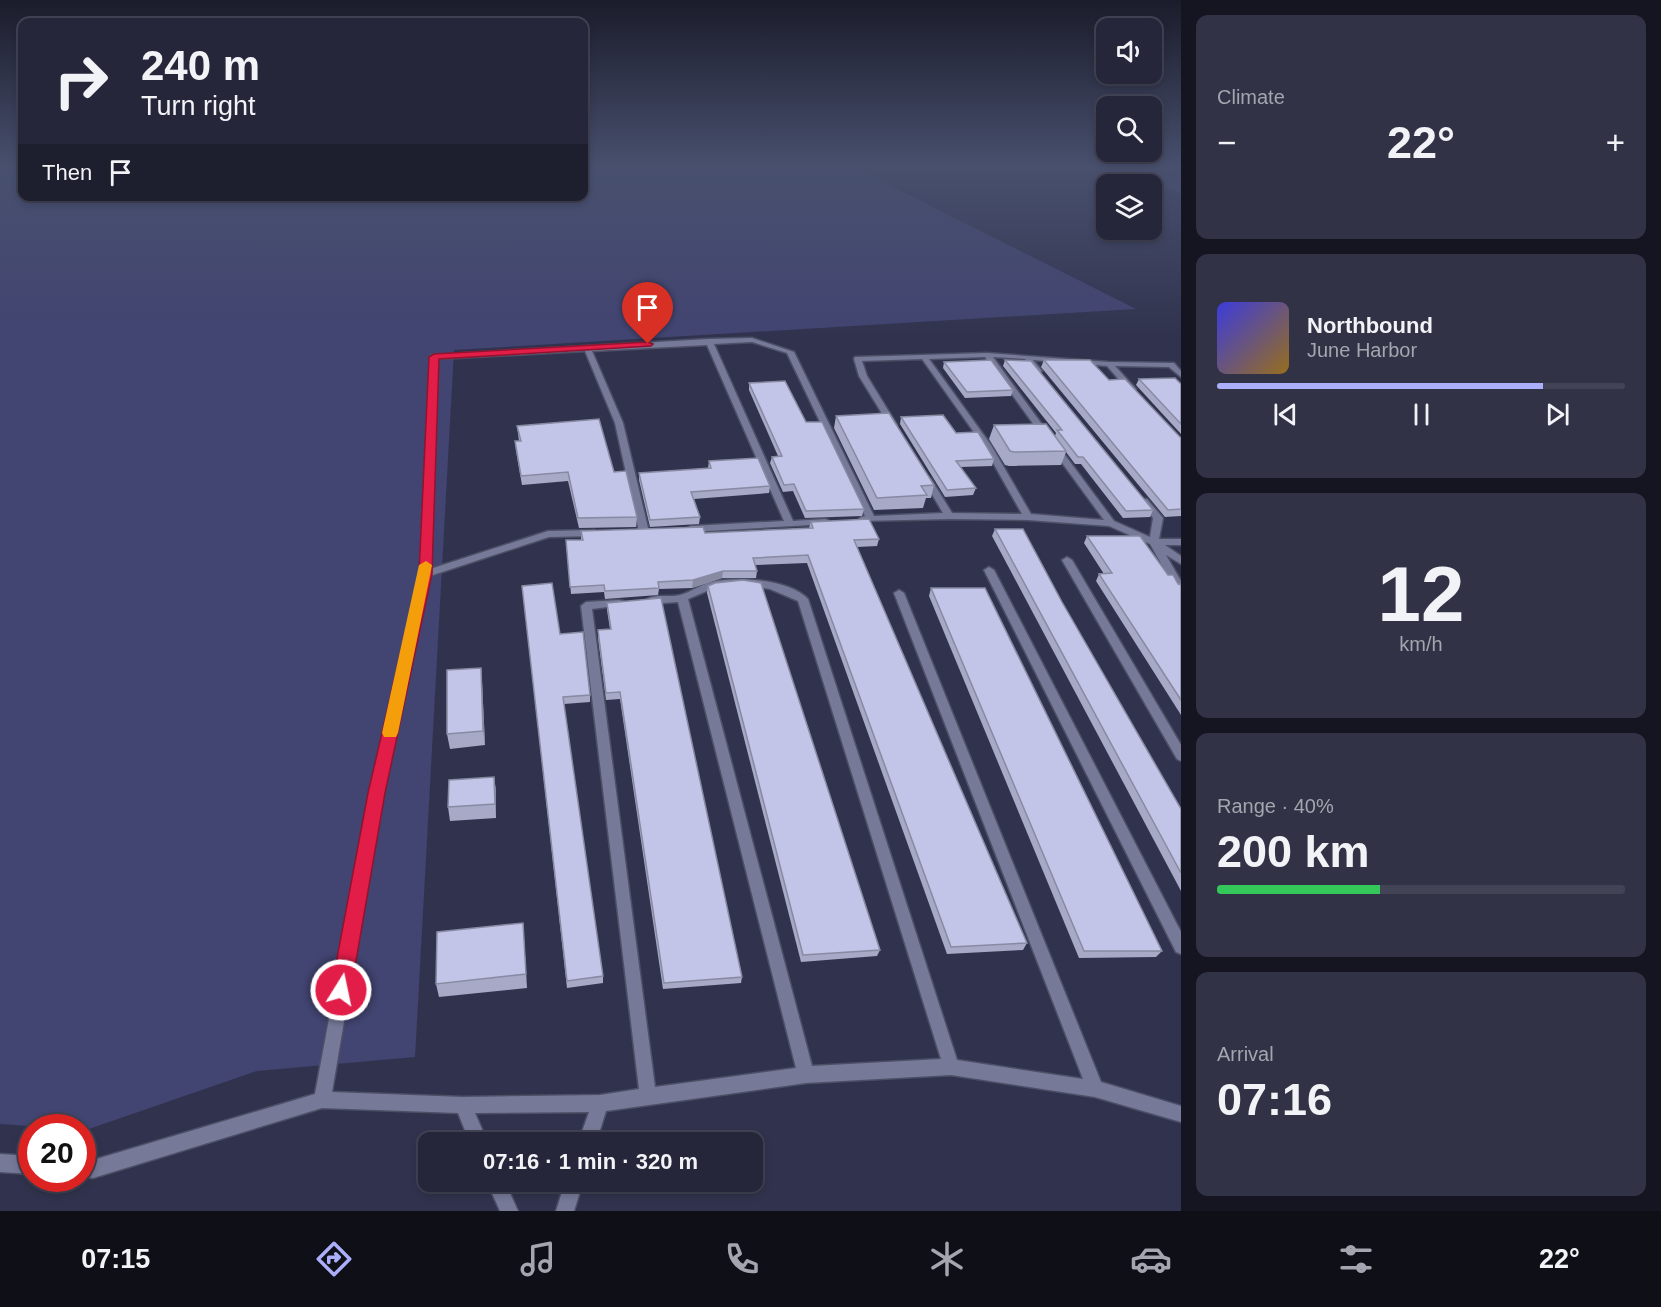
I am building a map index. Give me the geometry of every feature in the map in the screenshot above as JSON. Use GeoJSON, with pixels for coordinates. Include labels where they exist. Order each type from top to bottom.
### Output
{"type":"FeatureCollection","features":[{"type":"Feature","properties":{"kind":"lane"},"geometry":{"type":"LineString","coordinates":[[322,1100],[377,793],[425,574],[434,357],[752,340],[790,352],[871,519]]}},
{"type":"Feature","properties":{"kind":"lane"},"geometry":{"type":"LineString","coordinates":[[709,341],[790,524]]}},
{"type":"Feature","properties":{"kind":"lane"},"geometry":{"type":"LineString","coordinates":[[587,348],[619,423],[644,532]]}},
{"type":"Feature","properties":{"kind":"lane"},"geometry":{"type":"LineString","coordinates":[[987,355],[1111,523]]}},
{"type":"Feature","properties":{"kind":"lane"},"geometry":{"type":"LineString","coordinates":[[900,436],[863,376],[858,359],[987,355],[1109,364],[1181,366]]}},
{"type":"Feature","properties":{"kind":"lane"},"geometry":{"type":"LineString","coordinates":[[923,356],[987,445],[1028,517]]}},
{"type":"Feature","properties":{"kind":"lane"},"geometry":{"type":"LineString","coordinates":[[1027,357],[1041,375]]}},
{"type":"Feature","properties":{"kind":"lane"},"geometry":{"type":"LineString","coordinates":[[1109,364],[1141,398]]}},
{"type":"Feature","properties":{"kind":"lane"},"geometry":{"type":"LineString","coordinates":[[1171,365],[1181,375]]}},
{"type":"Feature","properties":{"kind":"lane"},"geometry":{"type":"LineString","coordinates":[[925,476],[949,516]]}},
{"type":"Feature","properties":{"kind":"lane"},"geometry":{"type":"LineString","coordinates":[[1136,491],[1158,518],[1154,543],[1181,590]]}},
{"type":"Feature","properties":{"kind":"lane"},"geometry":{"type":"LineString","coordinates":[[848,520],[949,516],[1028,517],[1111,523],[1154,543],[1181,561]]}},
{"type":"Feature","properties":{"kind":"lane"},"geometry":{"type":"LineString","coordinates":[[677,530],[836,521]]}},
{"type":"Feature","properties":{"kind":"lane"},"geometry":{"type":"LineString","coordinates":[[632,532],[655,531]]}},
{"type":"Feature","properties":{"kind":"lane"},"geometry":{"type":"LineString","coordinates":[[425,574],[548,534],[608,533]]}},
{"type":"Feature","properties":{"kind":"lane"},"geometry":{"type":"LineString","coordinates":[[1154,543],[1181,542]]}},
{"type":"Feature","properties":{"kind":"lane"},"geometry":{"type":"LineString","coordinates":[[1067,560],[1181,756]]}},
{"type":"Feature","properties":{"kind":"lane"},"geometry":{"type":"LineString","coordinates":[[989,570],[1181,947]]}},
{"type":"Feature","properties":{"kind":"lane"},"geometry":{"type":"LineString","coordinates":[[648,1096],[586,606],[682,598],[722,582],[754,582],[780,587],[802,599],[951,1067]]}},
{"type":"Feature","properties":{"kind":"lane"},"geometry":{"type":"LineString","coordinates":[[899,593],[1095,1089]]}},
{"type":"Feature","properties":{"kind":"lane"},"geometry":{"type":"LineString","coordinates":[[682,598],[720,753],[806,1075]]}},
{"type":"Feature","properties":{"kind":"lane"},"geometry":{"type":"LineString","coordinates":[[96,1168],[322,1100],[463,1105],[600,1103],[806,1075],[951,1067],[1095,1089],[1181,1114]]}},
{"type":"Feature","properties":{"kind":"lane"},"geometry":{"type":"LineString","coordinates":[[591,1132],[600,1103]]}},
{"type":"Feature","properties":{"kind":"lane"},"geometry":{"type":"LineString","coordinates":[[463,1105],[474,1132]]}},
{"type":"Feature","properties":{"kind":"lane"},"geometry":{"type":"LineString","coordinates":[[0,1163],[18,1164]]}},
{"type":"Feature","properties":{"kind":"lane"},"geometry":{"type":"LineString","coordinates":[[500,1192],[509,1211]]}},
{"type":"Feature","properties":{"kind":"lane"},"geometry":{"type":"LineString","coordinates":[[565,1211],[571,1192]]}},
{"type":"Feature","properties":{"kind":"shaded area"},"geometry":{"type":"Polygon","coordinates":[[[0,223],[964,223],[1136,309],[454,350],[415,1057],[257,1071],[96,1127],[96,1114],[18,1114],[18,1125],[0,1124],[0,223]]]}},
{"type":"Feature","properties":{"kind":"building"},"geometry":{"type":"Polygon","coordinates":[[[991,360],[1013,390],[967,392],[944,362],[991,360]]]}},
{"type":"Feature","properties":{"kind":"building"},"geometry":{"type":"Polygon","coordinates":[[[1005,360],[1031,361],[1153,510],[1126,511],[1083,457],[1078,457],[1057,430],[1062,430],[1005,360]]]}},
{"type":"Feature","properties":{"kind":"building"},"geometry":{"type":"Polygon","coordinates":[[[1044,360],[1090,360],[1109,380],[1125,379],[1181,438],[1181,509],[1168,510],[1044,360]]]}},
{"type":"Feature","properties":{"kind":"building"},"geometry":{"type":"Polygon","coordinates":[[[1175,378],[1181,384],[1181,424],[1139,379],[1175,378]]]}},
{"type":"Feature","properties":{"kind":"building"},"geometry":{"type":"Polygon","coordinates":[[[785,381],[806,422],[822,422],[864,509],[806,511],[794,484],[784,485],[772,457],[782,456],[749,383],[785,381]]]}},
{"type":"Feature","properties":{"kind":"building"},"geometry":{"type":"Polygon","coordinates":[[[889,413],[934,485],[921,486],[927,495],[877,498],[836,416],[889,413]]]}},
{"type":"Feature","properties":{"kind":"building"},"geometry":{"type":"Polygon","coordinates":[[[943,415],[956,433],[978,432],[994,459],[956,461],[976,488],[947,490],[901,417],[943,415]]]}},
{"type":"Feature","properties":{"kind":"building"},"geometry":{"type":"Polygon","coordinates":[[[599,419],[614,472],[626,471],[637,517],[578,518],[568,472],[521,476],[515,441],[521,441],[517,426],[599,419]]]}},
{"type":"Feature","properties":{"kind":"building"},"geometry":{"type":"Polygon","coordinates":[[[1046,424],[1066,451],[1010,451],[994,425],[1046,424]]]}},
{"type":"Feature","properties":{"kind":"building"},"geometry":{"type":"Polygon","coordinates":[[[758,458],[770,486],[691,492],[700,517],[650,520],[639,473],[711,468],[709,461],[758,458]]]}},
{"type":"Feature","properties":{"kind":"building"},"geometry":{"type":"Polygon","coordinates":[[[869,519],[879,539],[854,540],[1027,943],[951,947],[808,555],[753,558],[757,571],[723,571],[693,580],[658,582],[659,588],[605,591],[604,585],[570,587],[566,540],[583,540],[581,531],[703,527],[705,533],[813,528],[811,522],[869,519]]]}},
{"type":"Feature","properties":{"kind":"building"},"geometry":{"type":"Polygon","coordinates":[[[995,529],[1023,529],[1062,602],[1181,809],[1181,873],[995,529]]]}},
{"type":"Feature","properties":{"kind":"building"},"geometry":{"type":"Polygon","coordinates":[[[1087,536],[1140,536],[1168,575],[1173,575],[1181,585],[1181,700],[1099,574],[1112,573],[1087,536]]]}},
{"type":"Feature","properties":{"kind":"building"},"geometry":{"type":"Polygon","coordinates":[[[743,580],[761,583],[880,950],[803,955],[708,586],[743,580]]]}},
{"type":"Feature","properties":{"kind":"building"},"geometry":{"type":"Polygon","coordinates":[[[552,583],[560,634],[583,632],[590,695],[563,697],[603,976],[567,981],[522,586],[552,583]]]}},
{"type":"Feature","properties":{"kind":"building"},"geometry":{"type":"Polygon","coordinates":[[[931,588],[985,588],[1162,951],[1084,951],[931,588]]]}},
{"type":"Feature","properties":{"kind":"building"},"geometry":{"type":"Polygon","coordinates":[[[661,598],[742,977],[664,983],[620,692],[606,693],[598,630],[611,629],[607,603],[661,598]]]}},
{"type":"Feature","properties":{"kind":"building"},"geometry":{"type":"Polygon","coordinates":[[[481,668],[483,731],[447,734],[447,670],[481,668]]]}},
{"type":"Feature","properties":{"kind":"building"},"geometry":{"type":"Polygon","coordinates":[[[494,777],[495,804],[448,807],[449,780],[494,777]]]}},
{"type":"Feature","properties":{"kind":"building"},"geometry":{"type":"Polygon","coordinates":[[[523,923],[526,974],[436,984],[437,932],[523,923]]]}},
{"type":"Feature","properties":{"kind":"slow traffic"},"geometry":{"type":"LineString","coordinates":[[390,733],[426,565]]}},
{"type":"Feature","properties":{"kind":"route"},"geometry":{"type":"LineString","coordinates":[[341,990],[377,793],[425,574],[434,357],[648,344]]}}]}
